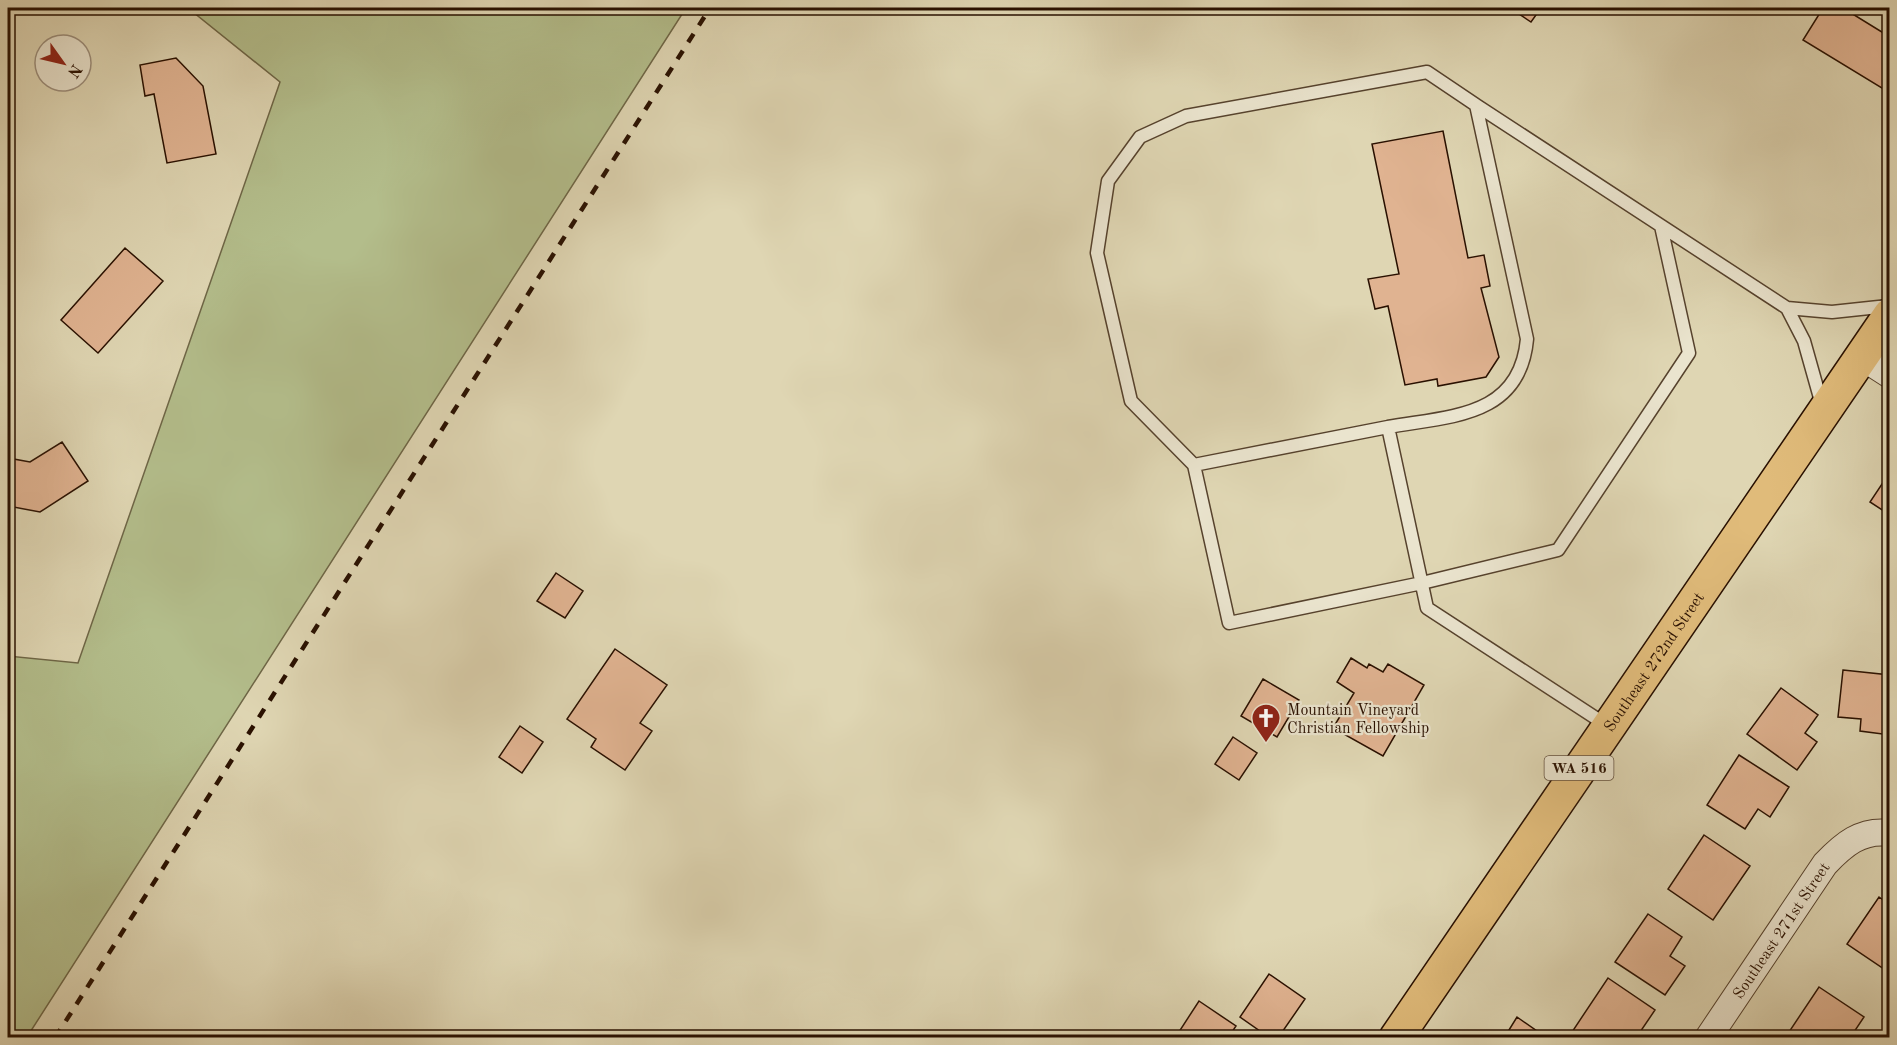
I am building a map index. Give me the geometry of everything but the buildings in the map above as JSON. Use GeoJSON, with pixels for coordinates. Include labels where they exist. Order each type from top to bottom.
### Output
{"type":"FeatureCollection","features":[{"type":"Feature","properties":{"kind":"main road","name":"Southeast 272nd Street"},"geometry":{"type":"LineString","coordinates":[[1396,1038],[1890,315]]}},
{"type":"Feature","properties":{"kind":"street"},"geometry":{"type":"LineString","coordinates":[[1862,357],[1890,375]]}},
{"type":"Feature","properties":{"kind":"street","name":"Southeast 271st Street"},"geometry":{"type":"LineString","coordinates":[[1708,1038],[1825,864],[1844,845],[1878,833]]}},
{"type":"Feature","properties":{"kind":"lane"},"geometry":{"type":"LineString","coordinates":[[1661,226],[1689,353],[1558,550],[1422,583],[1229,623],[1194,465],[1131,401],[1097,253],[1108,181],[1140,137],[1186,116],[1427,72],[1787,308],[1832,312],[1890,306]]}},
{"type":"Feature","properties":{"kind":"lane"},"geometry":{"type":"LineString","coordinates":[[1194,465],[1478,411],[1502,395],[1517,378],[1525,357],[1527,339],[1476,105]]}},
{"type":"Feature","properties":{"kind":"lane"},"geometry":{"type":"LineString","coordinates":[[1787,308],[1804,341],[1824,412]]}},
{"type":"Feature","properties":{"kind":"lane"},"geometry":{"type":"LineString","coordinates":[[1388,428],[1427,608],[1608,726]]}},
{"type":"Feature","properties":{"kind":"green space"},"geometry":{"type":"Polygon","coordinates":[[[188,8],[686,8],[27,1037],[8,1037],[8,656],[78,663],[280,82],[188,8]]]}},
{"type":"Feature","properties":{"kind":"railway"},"geometry":{"type":"LineString","coordinates":[[55,1038],[710,8]]}},
{"type":"Feature","properties":{"kind":"place","name":"Mountain Vineyard Christian Fellowship"},"geometry":{"type":"Point","coordinates":[1266,744]}}]}
